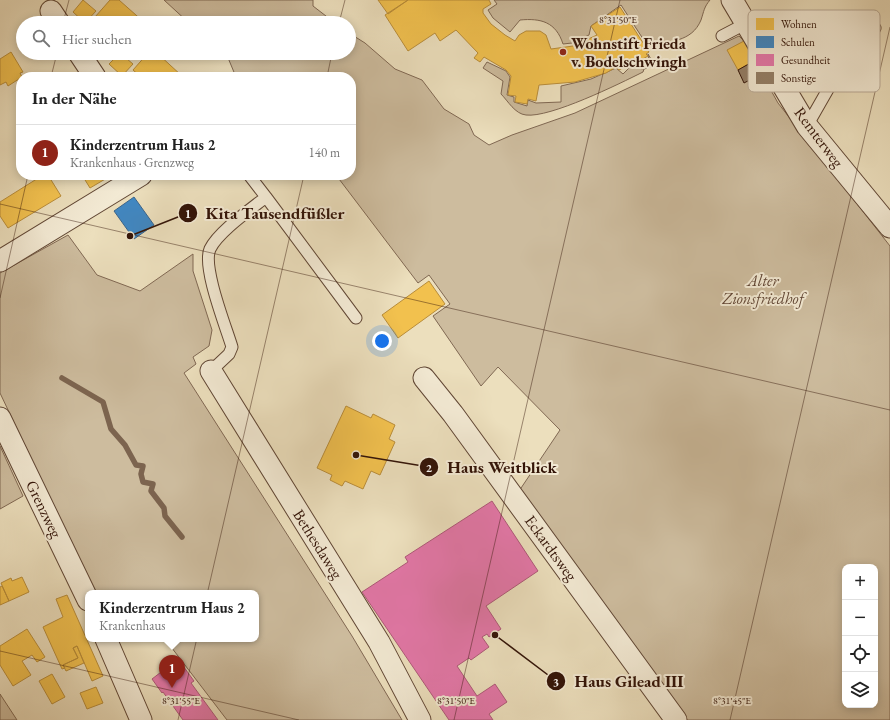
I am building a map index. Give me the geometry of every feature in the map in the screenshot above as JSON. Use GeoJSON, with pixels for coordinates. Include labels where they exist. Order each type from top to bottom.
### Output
{"type":"FeatureCollection","features":[{"type":"Feature","properties":{"kind":"street","name":"Remterweg"},"geometry":{"type":"LineString","coordinates":[[732,0],[748,29]]}},
{"type":"Feature","properties":{"kind":"street"},"geometry":{"type":"LineString","coordinates":[[84,60],[92,72]]}},
{"type":"Feature","properties":{"kind":"street","name":"Remterweg"},"geometry":{"type":"LineString","coordinates":[[786,92],[807,126],[890,227]]}},
{"type":"Feature","properties":{"kind":"street"},"geometry":{"type":"LineString","coordinates":[[0,261],[133,180]]}},
{"type":"Feature","properties":{"kind":"street","name":"Bethesdaweg"},"geometry":{"type":"LineString","coordinates":[[211,372],[379,642],[420,720]]}},
{"type":"Feature","properties":{"kind":"street","name":"Eckardtsweg"},"geometry":{"type":"LineString","coordinates":[[424,378],[453,414],[676,720]]}},
{"type":"Feature","properties":{"kind":"street","name":"Grenzweg"},"geometry":{"type":"LineString","coordinates":[[0,418],[85,594]]}},
{"type":"Feature","properties":{"kind":"street"},"geometry":{"type":"LineString","coordinates":[[107,642],[141,720]]}},
{"type":"Feature","properties":{"kind":"lane"},"geometry":{"type":"LineString","coordinates":[[722,36],[745,24]]}},
{"type":"Feature","properties":{"kind":"lane"},"geometry":{"type":"LineString","coordinates":[[807,126],[826,92]]}},
{"type":"Feature","properties":{"kind":"lane"},"geometry":{"type":"LineString","coordinates":[[253,180],[356,318]]}},
{"type":"Feature","properties":{"kind":"lane"},"geometry":{"type":"LineString","coordinates":[[211,372],[229,354],[232,347],[208,268],[210,250],[228,227],[266,197]]}},
{"type":"Feature","properties":{"kind":"green space"},"geometry":{"type":"Polygon","coordinates":[[[164,0],[313,0],[313,6],[326,16],[181,16],[164,0]]]}},
{"type":"Feature","properties":{"kind":"green space"},"geometry":{"type":"Polygon","coordinates":[[[494,0],[710,0],[705,7],[701,20],[692,33],[679,40],[647,45],[621,5],[591,26],[589,35],[572,43],[563,44],[552,26],[541,21],[520,20],[510,32],[493,18],[488,10],[497,4],[494,0]]]}},
{"type":"Feature","properties":{"kind":"green space","name":"Alter Zionsfriedhof"},"geometry":{"type":"Polygon","coordinates":[[[739,36],[743,40],[748,49],[748,92],[772,92],[778,103],[890,246],[890,720],[681,720],[517,494],[560,430],[498,367],[481,386],[433,316],[450,304],[429,275],[418,283],[340,180],[356,180],[356,72],[234,72],[229,60],[356,60],[356,37],[365,43],[395,69],[422,80],[444,109],[469,124],[474,135],[489,145],[512,135],[575,113],[739,36]]]}},
{"type":"Feature","properties":{"kind":"green space"},"geometry":{"type":"Polygon","coordinates":[[[648,54],[655,66],[644,69],[643,72],[584,99],[537,115],[526,115],[515,110],[501,94],[503,81],[483,68],[487,62],[506,71],[510,77],[507,95],[514,97],[514,102],[527,106],[528,100],[536,103],[561,102],[561,86],[591,79],[616,68],[623,74],[634,63],[642,69],[647,66],[649,62],[648,54]]]}},
{"type":"Feature","properties":{"kind":"green space"},"geometry":{"type":"Polygon","coordinates":[[[68,235],[97,275],[140,291],[193,254],[193,271],[212,330],[209,346],[193,357],[196,364],[184,373],[352,636],[402,720],[227,720],[167,642],[259,642],[259,590],[94,590],[0,393],[0,273],[68,235]]]}},
{"type":"Feature","properties":{"kind":"green space"},"geometry":{"type":"Polygon","coordinates":[[[0,446],[23,496],[0,509],[0,446]]]}},
{"type":"Feature","properties":{"kind":"green space"},"geometry":{"type":"Polygon","coordinates":[[[0,694],[17,720],[0,720],[0,694]]]}},
{"type":"Feature","properties":{"kind":"building: Wohnen"},"geometry":{"type":"Polygon","coordinates":[[[83,0],[96,11],[91,16],[77,16],[73,12],[83,0]]]}},
{"type":"Feature","properties":{"kind":"building: Wohnen"},"geometry":{"type":"Polygon","coordinates":[[[110,0],[119,0],[137,16],[96,16],[110,0]]]}},
{"type":"Feature","properties":{"kind":"building: Wohnen"},"geometry":{"type":"Polygon","coordinates":[[[378,0],[408,0],[388,14],[378,0]]]}},
{"type":"Feature","properties":{"kind":"building: Wohnen","name":"Wohnstift Frieda v. Bodelschwingh"},"geometry":{"type":"Polygon","coordinates":[[[408,0],[489,0],[491,4],[483,9],[483,13],[491,24],[515,41],[519,35],[526,31],[540,31],[546,35],[551,49],[573,46],[597,35],[591,26],[620,7],[649,52],[646,54],[648,56],[619,70],[616,67],[606,73],[575,82],[539,85],[536,101],[528,99],[527,104],[515,102],[516,96],[508,95],[511,76],[506,70],[484,57],[480,62],[474,58],[478,53],[456,30],[440,41],[435,33],[408,51],[385,15],[408,0]]]}},
{"type":"Feature","properties":{"kind":"building: Wohnen"},"geometry":{"type":"Polygon","coordinates":[[[744,41],[748,49],[748,64],[738,70],[727,50],[744,41]]]}},
{"type":"Feature","properties":{"kind":"building: Wohnen"},"geometry":{"type":"Polygon","coordinates":[[[11,52],[23,72],[16,72],[16,81],[8,86],[6,82],[0,85],[0,59],[11,52]]]}},
{"type":"Feature","properties":{"kind":"building: Wohnen"},"geometry":{"type":"Polygon","coordinates":[[[113,60],[128,60],[133,64],[126,72],[118,72],[109,64],[113,60]]]}},
{"type":"Feature","properties":{"kind":"building: Wohnen"},"geometry":{"type":"Polygon","coordinates":[[[142,60],[165,60],[178,72],[135,72],[133,70],[142,60]]]}},
{"type":"Feature","properties":{"kind":"building: Wohnen"},"geometry":{"type":"Polygon","coordinates":[[[35,180],[51,180],[61,196],[8,228],[0,216],[0,202],[35,180]]]}},
{"type":"Feature","properties":{"kind":"building: Wohnen"},"geometry":{"type":"Polygon","coordinates":[[[85,180],[104,180],[90,188],[85,180]]]}},
{"type":"Feature","properties":{"kind":"building: Wohnen"},"geometry":{"type":"Polygon","coordinates":[[[429,281],[445,304],[398,338],[382,315],[429,281]]]}},
{"type":"Feature","properties":{"kind":"building: Wohnen"},"geometry":{"type":"Polygon","coordinates":[[[346,406],[371,418],[373,414],[395,425],[389,439],[395,442],[380,475],[371,471],[363,489],[345,481],[342,486],[330,480],[332,475],[317,468],[346,406]]]}},
{"type":"Feature","properties":{"kind":"building: Wohnen"},"geometry":{"type":"Polygon","coordinates":[[[22,577],[29,592],[9,601],[1,583],[11,578],[12,581],[22,577]]]}},
{"type":"Feature","properties":{"kind":"building: Wohnen"},"geometry":{"type":"Polygon","coordinates":[[[2,586],[9,601],[0,605],[0,587],[2,586]]]}},
{"type":"Feature","properties":{"kind":"building: Wohnen"},"geometry":{"type":"Polygon","coordinates":[[[67,595],[85,636],[85,642],[88,642],[103,676],[92,681],[77,646],[73,648],[78,658],[63,665],[65,668],[62,669],[43,627],[63,617],[56,599],[67,595]]]}},
{"type":"Feature","properties":{"kind":"building: Wohnen"},"geometry":{"type":"Polygon","coordinates":[[[27,629],[45,657],[37,662],[32,655],[22,661],[31,675],[13,686],[0,665],[0,646],[27,629]]]}},
{"type":"Feature","properties":{"kind":"building: Wohnen"},"geometry":{"type":"Polygon","coordinates":[[[77,646],[84,663],[66,671],[63,665],[78,658],[73,648],[77,646]]]}},
{"type":"Feature","properties":{"kind":"building: Wohnen"},"geometry":{"type":"Polygon","coordinates":[[[52,674],[65,697],[52,704],[39,681],[52,674]]]}},
{"type":"Feature","properties":{"kind":"building: Wohnen"},"geometry":{"type":"Polygon","coordinates":[[[96,687],[103,703],[87,709],[80,693],[96,687]]]}},
{"type":"Feature","properties":{"kind":"building: Schulen"},"geometry":{"type":"Polygon","coordinates":[[[134,197],[154,225],[134,239],[114,211],[134,197]]]}},
{"type":"Feature","properties":{"kind":"building: Gesundheit"},"geometry":{"type":"Polygon","coordinates":[[[492,501],[538,571],[486,606],[501,629],[489,637],[487,634],[482,637],[489,647],[471,660],[469,658],[457,666],[477,696],[495,684],[507,702],[489,714],[493,720],[449,720],[362,592],[408,562],[405,557],[492,501]]]}},
{"type":"Feature","properties":{"kind":"building: Gesundheit"},"geometry":{"type":"Polygon","coordinates":[[[178,659],[194,681],[191,683],[218,720],[183,720],[152,679],[178,659]]]}},
{"type":"Feature","properties":{"kind":"building: Sonstige"},"geometry":{"type":"Polygon","coordinates":[[[748,64],[748,81],[744,83],[738,70],[748,64]]]}},
{"type":"Feature","properties":{"kind":"waterway"},"geometry":{"type":"LineString","coordinates":[[62,378],[103,402],[111,429],[125,445],[136,465],[143,466],[141,474],[143,482],[153,484],[151,491],[164,508],[165,516],[182,537]]}},
{"type":"Feature","properties":{"kind":"place","name":"Wohnstift Frieda v. Bodelschwingh"},"geometry":{"type":"Point","coordinates":[563,52]}},
{"type":"Feature","properties":{"kind":"place","name":"Kita Tausendfüßler"},"geometry":{"type":"Point","coordinates":[130,236]}},
{"type":"Feature","properties":{"kind":"place","name":"Haus Weitblick"},"geometry":{"type":"Point","coordinates":[356,455]}},
{"type":"Feature","properties":{"kind":"place","name":"Haus Gilead III"},"geometry":{"type":"Point","coordinates":[495,635]}},
{"type":"Feature","properties":{"kind":"place","name":"Kinderzentrum Haus 2"},"geometry":{"type":"Point","coordinates":[172,688]}}]}
